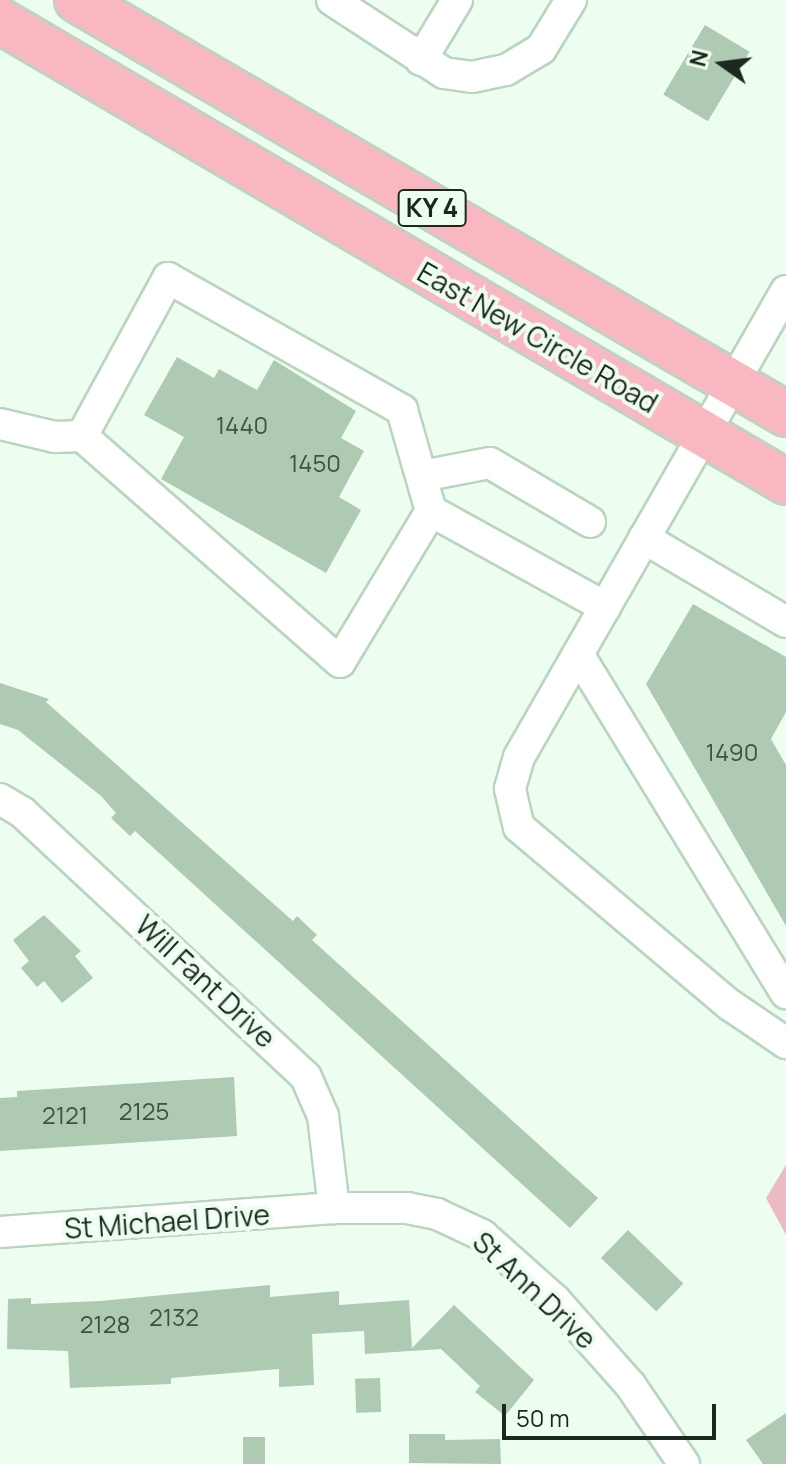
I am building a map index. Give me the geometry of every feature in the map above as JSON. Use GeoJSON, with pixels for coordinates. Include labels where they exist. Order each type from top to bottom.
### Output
{"type":"FeatureCollection","features":[{"type":"Feature","properties":{"kind":"highway","name":"East New Circle Road"},"geometry":{"type":"LineString","coordinates":[[77,0],[786,414]]}},
{"type":"Feature","properties":{"kind":"highway","name":"East New Circle Road"},"geometry":{"type":"LineString","coordinates":[[0,21],[786,482]]}},
{"type":"Feature","properties":{"kind":"street"},"geometry":{"type":"LineString","coordinates":[[332,0],[421,60],[458,76],[506,70],[541,49],[571,0]]}},
{"type":"Feature","properties":{"kind":"street"},"geometry":{"type":"LineString","coordinates":[[421,60],[457,0]]}},
{"type":"Feature","properties":{"kind":"street"},"geometry":{"type":"LineString","coordinates":[[0,424],[55,437],[82,436],[340,662],[431,511],[402,410],[168,278],[82,436]]}},
{"type":"Feature","properties":{"kind":"street"},"geometry":{"type":"LineString","coordinates":[[786,291],[519,757],[510,789],[519,827],[730,1005],[786,1043]]}},
{"type":"Feature","properties":{"kind":"street"},"geometry":{"type":"LineString","coordinates":[[422,476],[490,463],[590,522]]}},
{"type":"Feature","properties":{"kind":"street"},"geometry":{"type":"LineString","coordinates":[[431,511],[605,607]]}},
{"type":"Feature","properties":{"kind":"street"},"geometry":{"type":"LineString","coordinates":[[644,538],[786,622]]}},
{"type":"Feature","properties":{"kind":"street"},"geometry":{"type":"LineString","coordinates":[[578,654],[786,993]]}},
{"type":"Feature","properties":{"kind":"street","name":"Will Fant Drive"},"geometry":{"type":"LineString","coordinates":[[0,799],[22,812],[306,1077],[323,1116],[334,1208]]}},
{"type":"Feature","properties":{"kind":"street","name":"St Michael Drive"},"geometry":{"type":"LineString","coordinates":[[0,1232],[334,1208]]}},
{"type":"Feature","properties":{"kind":"street","name":"St Ann Drive"},"geometry":{"type":"LineString","coordinates":[[334,1208],[407,1208],[448,1218],[482,1235],[598,1347],[684,1464]]}},
{"type":"Feature","properties":{"kind":"shaded area"},"geometry":{"type":"Polygon","coordinates":[[[786,1165],[786,1235],[766,1198],[786,1165]]]}},
{"type":"Feature","properties":{"kind":"building"},"geometry":{"type":"Polygon","coordinates":[[[705,25],[750,52],[708,121],[663,94],[705,25]]]}},
{"type":"Feature","properties":{"kind":"building"},"geometry":{"type":"Polygon","coordinates":[[[177,357],[214,378],[219,369],[257,390],[274,360],[356,411],[341,438],[364,451],[339,497],[361,510],[326,573],[161,479],[184,437],[144,415],[177,357]]]}},
{"type":"Feature","properties":{"kind":"building"},"geometry":{"type":"Polygon","coordinates":[[[693,604],[786,657],[786,712],[771,739],[786,765],[786,926],[646,684],[693,604]]]}},
{"type":"Feature","properties":{"kind":"building"},"geometry":{"type":"Polygon","coordinates":[[[0,683],[49,699],[46,702],[293,921],[297,916],[317,935],[312,940],[598,1198],[570,1228],[135,831],[130,836],[111,818],[116,813],[101,796],[18,730],[0,724],[0,683]]]}},
{"type":"Feature","properties":{"kind":"building"},"geometry":{"type":"Polygon","coordinates":[[[44,915],[81,951],[75,956],[93,978],[62,1003],[44,981],[37,987],[21,968],[29,961],[13,940],[44,915]]]}},
{"type":"Feature","properties":{"kind":"building"},"geometry":{"type":"Polygon","coordinates":[[[234,1077],[237,1136],[0,1151],[0,1098],[17,1097],[17,1091],[234,1077]]]}},
{"type":"Feature","properties":{"kind":"building"},"geometry":{"type":"Polygon","coordinates":[[[628,1230],[683,1283],[656,1312],[601,1258],[628,1230]]]}},
{"type":"Feature","properties":{"kind":"building"},"geometry":{"type":"Polygon","coordinates":[[[270,1285],[270,1297],[339,1291],[339,1305],[409,1300],[412,1348],[454,1305],[534,1380],[505,1416],[475,1392],[480,1386],[441,1349],[365,1354],[364,1331],[312,1334],[314,1385],[279,1387],[279,1369],[171,1378],[171,1384],[70,1388],[68,1351],[7,1349],[8,1299],[31,1298],[31,1304],[100,1301],[270,1285]]]}},
{"type":"Feature","properties":{"kind":"building"},"geometry":{"type":"Polygon","coordinates":[[[380,1378],[381,1412],[356,1413],[355,1379],[380,1378]]]}},
{"type":"Feature","properties":{"kind":"building"},"geometry":{"type":"Polygon","coordinates":[[[786,1413],[786,1464],[763,1464],[746,1440],[786,1413]]]}},
{"type":"Feature","properties":{"kind":"building"},"geometry":{"type":"Polygon","coordinates":[[[409,1434],[445,1434],[445,1440],[500,1439],[501,1464],[409,1463],[409,1434]]]}},
{"type":"Feature","properties":{"kind":"building"},"geometry":{"type":"Polygon","coordinates":[[[243,1437],[265,1437],[265,1464],[243,1464],[243,1437]]]}}]}
